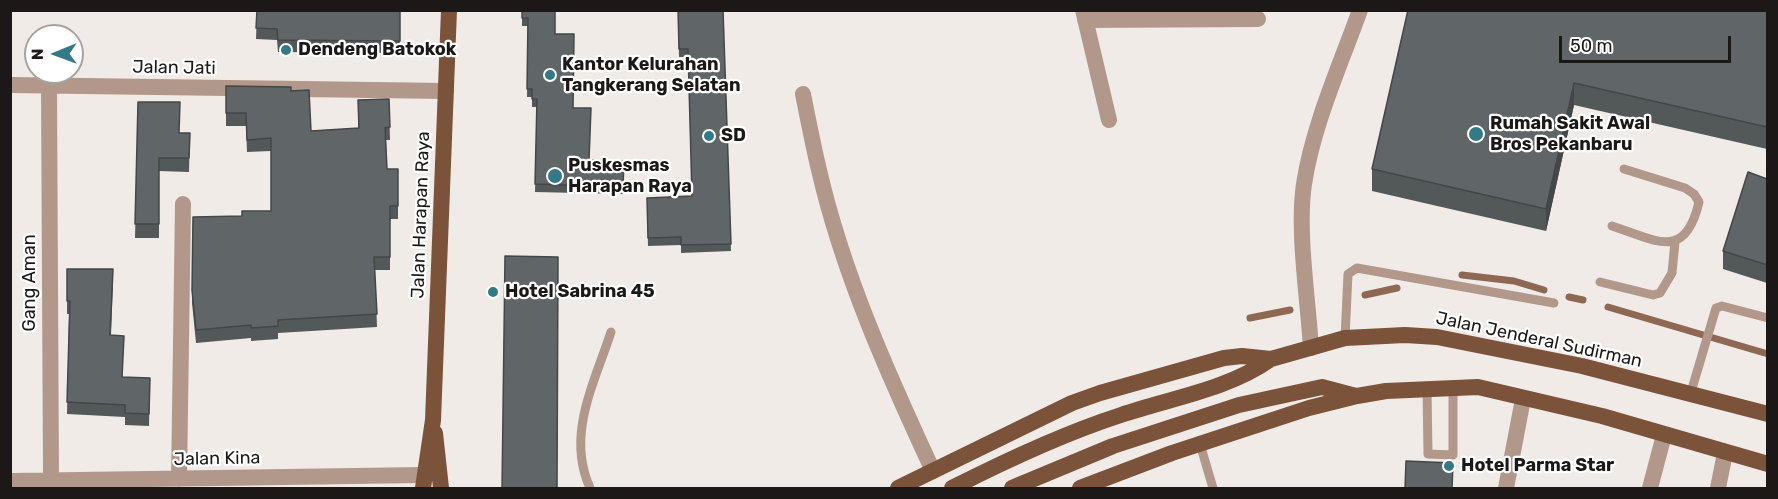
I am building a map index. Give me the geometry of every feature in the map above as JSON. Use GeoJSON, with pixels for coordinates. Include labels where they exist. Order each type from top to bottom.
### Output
{"type":"FeatureCollection","features":[{"type":"Feature","properties":{"kind":"main road","name":"Jalan Harapan Raya"},"geometry":{"type":"LineString","coordinates":[[423,482],[433,420],[449,10]]}},
{"type":"Feature","properties":{"kind":"main road","name":"Jalan Jenderal Sudirman"},"geometry":{"type":"LineString","coordinates":[[898,489],[1049,413],[1100,393],[1232,356],[1271,359],[1345,338],[1405,334],[1476,343],[1691,392],[1767,414]]}},
{"type":"Feature","properties":{"kind":"main road"},"geometry":{"type":"LineString","coordinates":[[952,489],[1075,431],[1230,382],[1249,374],[1271,359]]}},
{"type":"Feature","properties":{"kind":"main road"},"geometry":{"type":"LineString","coordinates":[[1012,489],[1113,446],[1239,405],[1322,387],[1357,396]]}},
{"type":"Feature","properties":{"kind":"main road"},"geometry":{"type":"LineString","coordinates":[[1080,489],[1200,444],[1308,408],[1386,391],[1478,387],[1602,416],[1767,464]]}},
{"type":"Feature","properties":{"kind":"main road","name":"Jalan Harapan Raya"},"geometry":{"type":"LineString","coordinates":[[433,420],[441,489]]}},
{"type":"Feature","properties":{"kind":"street"},"geometry":{"type":"LineString","coordinates":[[1311,348],[1302,209],[1304,183],[1328,98],[1360,10]]}},
{"type":"Feature","properties":{"kind":"street"},"geometry":{"type":"LineString","coordinates":[[1108,120],[1093,44],[1084,15],[1258,19]]}},
{"type":"Feature","properties":{"kind":"street","name":"Jalan Jati"},"geometry":{"type":"LineString","coordinates":[[10,85],[446,91]]}},
{"type":"Feature","properties":{"kind":"street","name":"Gang Aman"},"geometry":{"type":"LineString","coordinates":[[49,86],[51,480]]}},
{"type":"Feature","properties":{"kind":"street"},"geometry":{"type":"LineString","coordinates":[[803,94],[819,172],[847,264],[890,378],[933,471]]}},
{"type":"Feature","properties":{"kind":"street"},"geometry":{"type":"LineString","coordinates":[[179,479],[183,204]]}},
{"type":"Feature","properties":{"kind":"street"},"geometry":{"type":"LineString","coordinates":[[1506,489],[1523,399]]}},
{"type":"Feature","properties":{"kind":"street"},"geometry":{"type":"LineString","coordinates":[[1650,489],[1664,435]]}},
{"type":"Feature","properties":{"kind":"street"},"geometry":{"type":"LineString","coordinates":[[1718,489],[1725,453]]}},
{"type":"Feature","properties":{"kind":"street","name":"Jalan Kina"},"geometry":{"type":"LineString","coordinates":[[10,481],[51,480],[68,485],[179,479],[423,482]]}},
{"type":"Feature","properties":{"kind":"lane"},"geometry":{"type":"LineString","coordinates":[[1612,226],[1654,240],[1675,242],[1683,239],[1693,227],[1699,202],[1694,194],[1685,188],[1624,169]]}},
{"type":"Feature","properties":{"kind":"lane"},"geometry":{"type":"LineString","coordinates":[[1600,282],[1653,295],[1660,293],[1672,273],[1675,242]]}},
{"type":"Feature","properties":{"kind":"lane"},"geometry":{"type":"LineString","coordinates":[[1345,338],[1348,274],[1357,268],[1554,303]]}},
{"type":"Feature","properties":{"kind":"lane"},"geometry":{"type":"LineString","coordinates":[[1691,392],[1716,309],[1722,306],[1767,318]]}},
{"type":"Feature","properties":{"kind":"lane"},"geometry":{"type":"LineString","coordinates":[[590,489],[583,472],[580,425],[611,332]]}},
{"type":"Feature","properties":{"kind":"lane"},"geometry":{"type":"LineString","coordinates":[[1428,389],[1428,454],[1453,455],[1453,388]]}},
{"type":"Feature","properties":{"kind":"lane"},"geometry":{"type":"LineString","coordinates":[[1200,444],[1213,489]]}},
{"type":"Feature","properties":{"kind":"building"},"geometry":{"type":"Polygon","coordinates":[[[257,10],[400,10],[400,41],[278,40],[277,29],[256,28],[257,10]]]}},
{"type":"Feature","properties":{"kind":"building"},"geometry":{"type":"Polygon","coordinates":[[[522,10],[555,10],[555,34],[574,34],[573,108],[591,108],[589,160],[624,161],[623,187],[535,184],[537,99],[532,99],[532,89],[527,89],[528,18],[522,18],[522,10]]]}},
{"type":"Feature","properties":{"kind":"building","name":"SD"},"geometry":{"type":"Polygon","coordinates":[[[678,10],[723,10],[731,244],[681,245],[681,237],[648,238],[647,198],[692,196],[688,49],[679,49],[678,10]]]}},
{"type":"Feature","properties":{"kind":"building","name":"Rumah Sakit Awal Bros Pekanbaru"},"geometry":{"type":"Polygon","coordinates":[[[1408,10],[1767,10],[1767,127],[1574,83],[1546,209],[1372,169],[1408,10]]]}},
{"type":"Feature","properties":{"kind":"building"},"geometry":{"type":"Polygon","coordinates":[[[226,86],[291,87],[291,91],[309,90],[311,131],[359,128],[358,100],[389,99],[390,127],[385,128],[387,169],[398,169],[398,206],[390,206],[390,257],[374,257],[377,314],[278,320],[278,326],[251,328],[251,325],[196,330],[192,290],[193,217],[242,216],[242,211],[271,211],[271,138],[247,140],[246,113],[226,113],[226,86]]]}},
{"type":"Feature","properties":{"kind":"building"},"geometry":{"type":"Polygon","coordinates":[[[138,102],[180,102],[179,133],[190,133],[189,158],[159,158],[159,224],[135,224],[138,102]]]}},
{"type":"Feature","properties":{"kind":"building"},"geometry":{"type":"Polygon","coordinates":[[[1748,172],[1767,179],[1767,265],[1723,251],[1748,172]]]}},
{"type":"Feature","properties":{"kind":"building"},"geometry":{"type":"Polygon","coordinates":[[[505,256],[558,257],[557,489],[502,489],[505,256]]]}},
{"type":"Feature","properties":{"kind":"building"},"geometry":{"type":"Polygon","coordinates":[[[67,269],[113,269],[110,335],[124,336],[122,377],[150,378],[149,414],[125,413],[125,405],[67,402],[70,301],[67,301],[67,269]]]}},
{"type":"Feature","properties":{"kind":"building"},"geometry":{"type":"Polygon","coordinates":[[[1406,461],[1453,463],[1452,489],[1405,489],[1406,461]]]}},
{"type":"Feature","properties":{"kind":"waterway"},"geometry":{"type":"LineString","coordinates":[[1462,275],[1514,281],[1544,290]]}},
{"type":"Feature","properties":{"kind":"waterway"},"geometry":{"type":"LineString","coordinates":[[1365,295],[1397,288]]}},
{"type":"Feature","properties":{"kind":"waterway"},"geometry":{"type":"LineString","coordinates":[[1569,297],[1583,300]]}},
{"type":"Feature","properties":{"kind":"waterway"},"geometry":{"type":"LineString","coordinates":[[1608,307],[1768,354]]}},
{"type":"Feature","properties":{"kind":"waterway"},"geometry":{"type":"LineString","coordinates":[[1250,318],[1290,310]]}},
{"type":"Feature","properties":{"kind":"place","name":"Dendeng Batokok"},"geometry":{"type":"Point","coordinates":[286,50]}},
{"type":"Feature","properties":{"kind":"place","name":"Kantor Kelurahan Tangkerang Selatan"},"geometry":{"type":"Point","coordinates":[550,75]}},
{"type":"Feature","properties":{"kind":"place","name":"Rumah Sakit Awal Bros Pekanbaru"},"geometry":{"type":"Point","coordinates":[1476,134]}},
{"type":"Feature","properties":{"kind":"place","name":"SD"},"geometry":{"type":"Point","coordinates":[709,136]}},
{"type":"Feature","properties":{"kind":"place","name":"Puskesmas Harapan Raya"},"geometry":{"type":"Point","coordinates":[555,176]}},
{"type":"Feature","properties":{"kind":"place","name":"Hotel Sabrina 45"},"geometry":{"type":"Point","coordinates":[493,292]}},
{"type":"Feature","properties":{"kind":"place","name":"Hotel Parma Star"},"geometry":{"type":"Point","coordinates":[1449,466]}}]}
